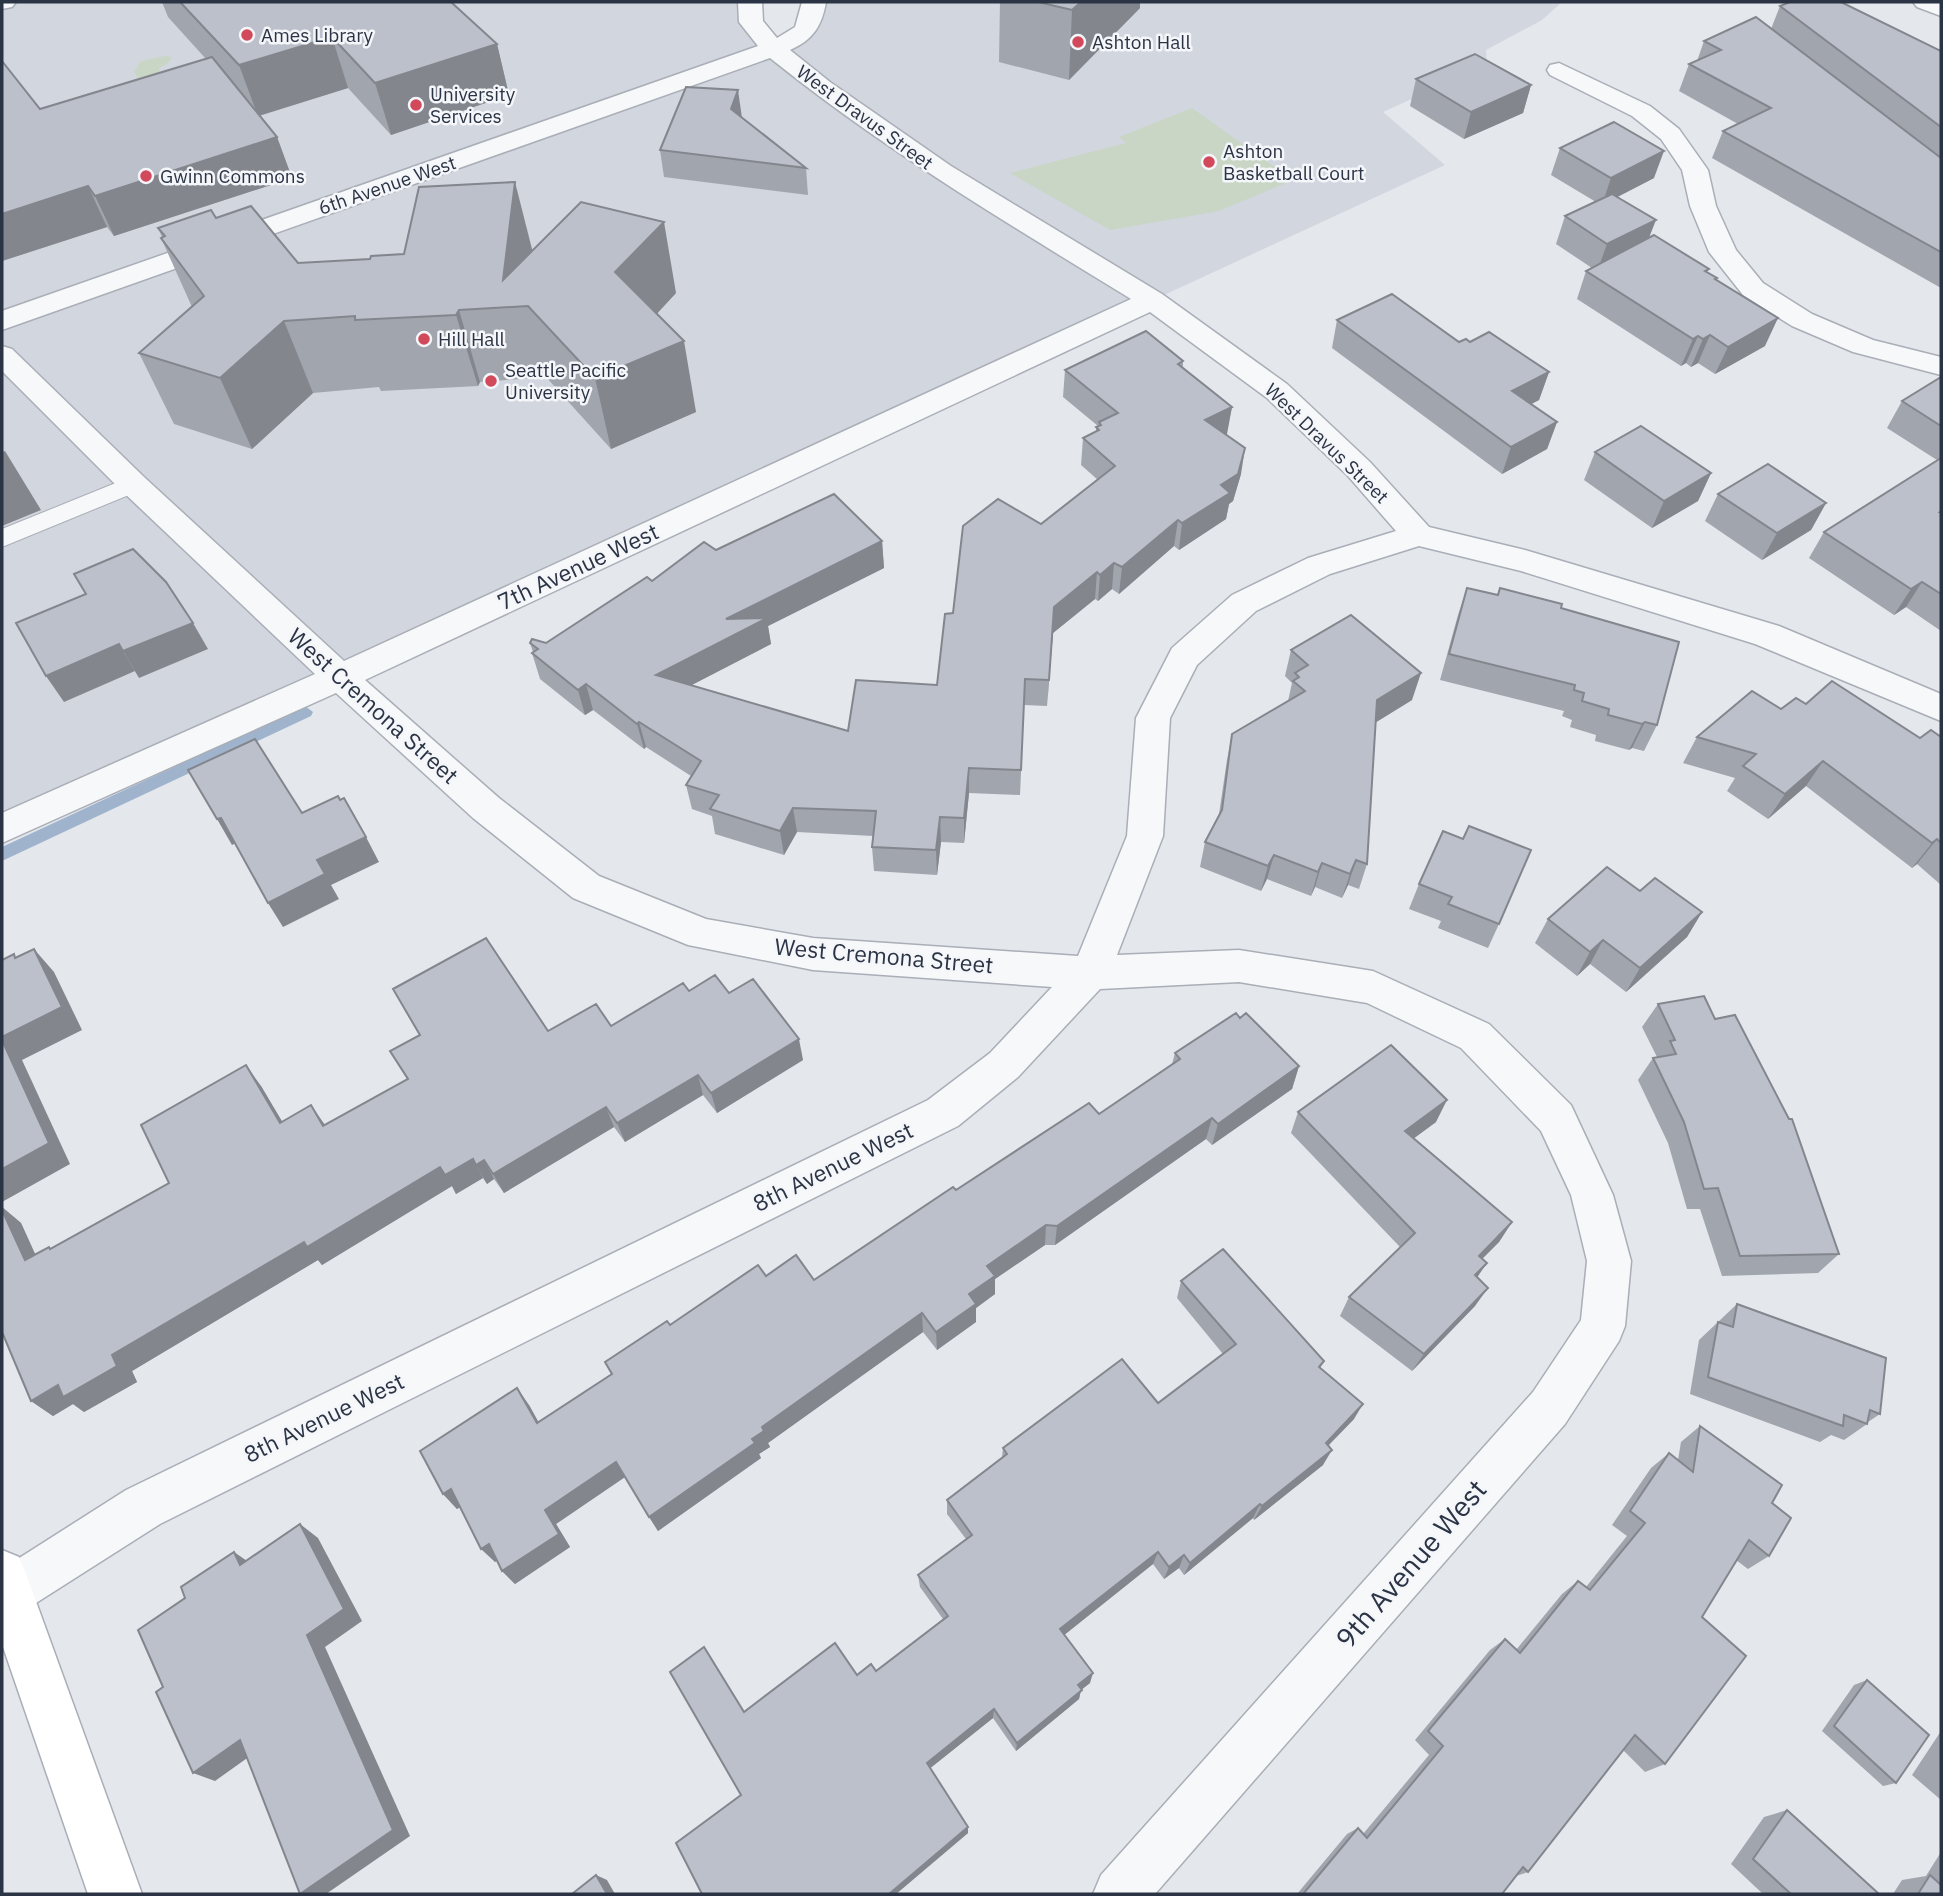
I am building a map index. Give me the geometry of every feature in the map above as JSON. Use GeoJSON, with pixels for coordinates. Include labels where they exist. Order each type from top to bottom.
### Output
{"type":"FeatureCollection","features":[{"type":"Feature","properties":{"kind":"street","name":"West Dravus Street"},"geometry":{"type":"LineString","coordinates":[[750,2],[751,22],[773,49],[821,87],[942,172],[1152,300],[1277,391],[1359,469],[1418,535]]}},
{"type":"Feature","properties":{"kind":"street","name":"West Dravus Street"},"geometry":{"type":"LineString","coordinates":[[773,49],[798,38],[811,25],[814,2]]}},
{"type":"Feature","properties":{"kind":"street"},"geometry":{"type":"LineString","coordinates":[[1926,2],[1941,9]]}},
{"type":"Feature","properties":{"kind":"street","name":"6th Avenue West"},"geometry":{"type":"LineString","coordinates":[[2,321],[773,49]]}},
{"type":"Feature","properties":{"kind":"street"},"geometry":{"type":"LineString","coordinates":[[1559,71],[1641,111],[1670,134],[1695,170],[1703,206],[1723,252],[1753,289],[1802,320],[1863,346],[1941,366]]}},
{"type":"Feature","properties":{"kind":"street","name":"7th Avenue West"},"geometry":{"type":"LineString","coordinates":[[2,829],[340,677],[1152,300]]}},
{"type":"Feature","properties":{"kind":"street","name":"West Cremona Street"},"geometry":{"type":"LineString","coordinates":[[2,355],[133,485],[340,677],[486,808],[586,887],[702,934],[813,954],[1090,973],[1239,966],[1373,987],[1475,1035],[1556,1118],[1592,1195]]}},
{"type":"Feature","properties":{"kind":"street"},"geometry":{"type":"LineString","coordinates":[[1418,535],[1525,561],[1767,635],[1941,708]]}},
{"type":"Feature","properties":{"kind":"street","name":"8th Avenue West"},"geometry":{"type":"LineString","coordinates":[[5,1584],[143,1507],[943,1113],[1004,1065],[1090,973],[1145,836],[1153,718],[1184,657],[1244,603],[1319,566],[1418,535]]}},
{"type":"Feature","properties":{"kind":"street","name":"9th Avenue West"},"geometry":{"type":"LineString","coordinates":[[1120,1894],[1549,1408],[1603,1326],[1609,1261],[1592,1195]]}},
{"type":"Feature","properties":{"kind":"street"},"geometry":{"type":"LineString","coordinates":[[5,1584],[115,1894]]}},
{"type":"Feature","properties":{"kind":"lane"},"geometry":{"type":"LineString","coordinates":[[2,539],[133,485]]}},
{"type":"Feature","properties":{"kind":"shaded area","name":"Seattle Pacific University"},"geometry":{"type":"Polygon","coordinates":[[[2,2],[750,2],[752,22],[773,49],[811,25],[814,2],[1562,2],[1542,20],[1486,50],[1487,65],[1383,112],[1445,165],[315,688],[2,829],[2,2]]]}},
{"type":"Feature","properties":{"kind":"green space"},"geometry":{"type":"Polygon","coordinates":[[[172,57],[167,64],[159,68],[160,73],[152,78],[139,79],[134,72],[141,61],[172,57]]]}},
{"type":"Feature","properties":{"kind":"green space"},"geometry":{"type":"Polygon","coordinates":[[[1192,108],[1293,180],[1219,211],[1110,230],[1010,173],[1126,143],[1119,137],[1192,108]]]}},
{"type":"Feature","properties":{"kind":"building"},"geometry":{"type":"Polygon","coordinates":[[[180,2],[451,2],[497,44],[375,83],[332,37],[239,65],[180,2]]]}},
{"type":"Feature","properties":{"kind":"building"},"geometry":{"type":"Polygon","coordinates":[[[1038,2],[1081,2],[1072,10],[1038,2]]]}},
{"type":"Feature","properties":{"kind":"building"},"geometry":{"type":"Polygon","coordinates":[[[1790,2],[1841,2],[1941,51],[1941,127],[1780,6],[1790,2]]]}},
{"type":"Feature","properties":{"kind":"building"},"geometry":{"type":"Polygon","coordinates":[[[1756,17],[1941,158],[1941,252],[1723,131],[1771,108],[1689,64],[1721,50],[1704,41],[1756,17]]]}},
{"type":"Feature","properties":{"kind":"building"},"geometry":{"type":"Polygon","coordinates":[[[1475,54],[1531,85],[1471,112],[1416,79],[1475,54]]]}},
{"type":"Feature","properties":{"kind":"building"},"geometry":{"type":"Polygon","coordinates":[[[212,57],[277,137],[95,196],[88,186],[2,214],[2,61],[40,109],[212,57]]]}},
{"type":"Feature","properties":{"kind":"building"},"geometry":{"type":"Polygon","coordinates":[[[686,87],[738,90],[731,109],[806,168],[660,150],[686,87]]]}},
{"type":"Feature","properties":{"kind":"building"},"geometry":{"type":"Polygon","coordinates":[[[1614,122],[1664,151],[1611,178],[1560,148],[1614,122]]]}},
{"type":"Feature","properties":{"kind":"building"},"geometry":{"type":"Polygon","coordinates":[[[515,182],[503,280],[581,202],[664,222],[615,272],[684,341],[595,378],[528,306],[459,310],[456,315],[355,320],[355,316],[284,321],[220,378],[139,353],[204,296],[161,238],[165,236],[158,228],[211,210],[216,218],[251,206],[298,263],[370,259],[371,256],[404,254],[419,187],[515,182]]]}},
{"type":"Feature","properties":{"kind":"building"},"geometry":{"type":"Polygon","coordinates":[[[1612,194],[1656,220],[1607,244],[1565,216],[1612,194]]]}},
{"type":"Feature","properties":{"kind":"building"},"geometry":{"type":"Polygon","coordinates":[[[1654,235],[1709,269],[1705,271],[1717,278],[1715,279],[1778,318],[1728,347],[1710,335],[1703,339],[1698,336],[1693,339],[1586,271],[1654,235]]]}},
{"type":"Feature","properties":{"kind":"building"},"geometry":{"type":"Polygon","coordinates":[[[1392,294],[1459,342],[1466,339],[1470,342],[1489,332],[1549,372],[1512,391],[1557,422],[1511,447],[1337,320],[1392,294]]]}},
{"type":"Feature","properties":{"kind":"building"},"geometry":{"type":"Polygon","coordinates":[[[1146,331],[1183,361],[1178,364],[1232,407],[1205,420],[1245,448],[1238,474],[1221,485],[1230,493],[1182,523],[1178,520],[1122,567],[1114,563],[1100,575],[1097,572],[1054,607],[1049,680],[1025,679],[1021,770],[969,768],[964,818],[940,817],[936,850],[872,847],[876,811],[793,808],[780,831],[710,809],[719,795],[686,785],[701,761],[639,722],[637,724],[586,684],[578,690],[532,653],[538,649],[530,643],[532,639],[546,643],[647,577],[652,581],[704,542],[716,550],[834,494],[882,541],[726,619],[767,618],[656,675],[848,731],[856,680],[937,685],[945,614],[953,613],[963,526],[998,499],[1041,524],[1115,466],[1083,438],[1099,430],[1096,427],[1101,425],[1099,422],[1118,413],[1065,370],[1146,331]]]}},
{"type":"Feature","properties":{"kind":"building"},"geometry":{"type":"Polygon","coordinates":[[[1941,377],[1941,426],[1902,401],[1941,377]]]}},
{"type":"Feature","properties":{"kind":"building"},"geometry":{"type":"Polygon","coordinates":[[[1641,426],[1711,473],[1664,501],[1595,452],[1641,426]]]}},
{"type":"Feature","properties":{"kind":"building"},"geometry":{"type":"Polygon","coordinates":[[[1941,458],[1941,594],[1922,582],[1911,589],[1824,532],[1941,458]]]}},
{"type":"Feature","properties":{"kind":"building"},"geometry":{"type":"Polygon","coordinates":[[[1768,464],[1826,503],[1777,533],[1718,494],[1768,464]]]}},
{"type":"Feature","properties":{"kind":"building"},"geometry":{"type":"Polygon","coordinates":[[[133,549],[166,582],[193,623],[123,651],[119,644],[46,676],[16,623],[86,594],[74,574],[133,549]]]}},
{"type":"Feature","properties":{"kind":"building"},"geometry":{"type":"Polygon","coordinates":[[[1467,588],[1498,595],[1500,588],[1562,604],[1561,608],[1679,642],[1657,725],[1608,715],[1609,709],[1582,701],[1584,693],[1574,690],[1575,685],[1449,654],[1467,588]]]}},
{"type":"Feature","properties":{"kind":"building"},"geometry":{"type":"Polygon","coordinates":[[[1351,615],[1421,673],[1377,700],[1367,864],[1356,860],[1350,874],[1322,863],[1318,872],[1274,855],[1268,866],[1205,842],[1222,810],[1232,734],[1305,691],[1293,681],[1299,677],[1295,673],[1308,665],[1291,650],[1351,615]]]}},
{"type":"Feature","properties":{"kind":"building"},"geometry":{"type":"Polygon","coordinates":[[[1832,681],[1920,738],[1931,730],[1941,737],[1941,843],[1937,839],[1932,843],[1823,761],[1785,794],[1743,766],[1756,754],[1697,737],[1752,691],[1781,709],[1796,698],[1806,704],[1832,681]]]}},
{"type":"Feature","properties":{"kind":"building"},"geometry":{"type":"Polygon","coordinates":[[[255,739],[302,813],[338,796],[340,800],[344,798],[366,837],[317,860],[325,874],[268,903],[221,818],[217,819],[188,770],[255,739]]]}},
{"type":"Feature","properties":{"kind":"building"},"geometry":{"type":"Polygon","coordinates":[[[1469,826],[1531,850],[1499,924],[1448,904],[1452,897],[1419,884],[1443,831],[1463,839],[1469,826]]]}},
{"type":"Feature","properties":{"kind":"building"},"geometry":{"type":"Polygon","coordinates":[[[1607,867],[1640,891],[1655,878],[1702,912],[1640,968],[1603,940],[1590,952],[1548,919],[1607,867]]]}},
{"type":"Feature","properties":{"kind":"building"},"geometry":{"type":"Polygon","coordinates":[[[486,938],[548,1031],[596,1004],[611,1026],[683,983],[689,991],[715,975],[729,993],[753,979],[799,1039],[711,1093],[698,1075],[617,1123],[606,1107],[493,1174],[484,1160],[476,1165],[473,1159],[445,1175],[440,1167],[307,1247],[304,1242],[112,1355],[117,1366],[63,1397],[58,1385],[31,1401],[2,1332],[2,1210],[25,1260],[169,1183],[141,1125],[246,1065],[280,1123],[311,1105],[323,1126],[408,1079],[390,1051],[420,1035],[393,989],[486,938]]]}},
{"type":"Feature","properties":{"kind":"building"},"geometry":{"type":"Polygon","coordinates":[[[34,949],[62,1007],[2,1037],[2,960],[14,954],[15,958],[34,949]]]}},
{"type":"Feature","properties":{"kind":"building"},"geometry":{"type":"Polygon","coordinates":[[[1704,996],[1715,1019],[1735,1015],[1789,1119],[1792,1119],[1839,1254],[1740,1256],[1718,1188],[1704,1189],[1684,1122],[1653,1058],[1676,1054],[1670,1041],[1675,1040],[1658,1004],[1704,996]]]}},
{"type":"Feature","properties":{"kind":"building"},"geometry":{"type":"Polygon","coordinates":[[[1236,1013],[1240,1018],[1246,1013],[1299,1066],[1218,1124],[1212,1118],[1057,1226],[1046,1225],[987,1266],[995,1276],[969,1294],[976,1304],[936,1332],[922,1313],[762,1427],[764,1431],[752,1439],[755,1443],[649,1517],[616,1462],[545,1510],[559,1534],[502,1571],[489,1544],[481,1549],[451,1489],[443,1494],[420,1451],[517,1388],[537,1423],[612,1374],[605,1362],[667,1321],[670,1325],[758,1265],[766,1276],[796,1255],[814,1280],[953,1187],[956,1190],[1089,1103],[1099,1114],[1180,1059],[1175,1053],[1236,1013]]]}},
{"type":"Feature","properties":{"kind":"building"},"geometry":{"type":"Polygon","coordinates":[[[2,1040],[49,1143],[2,1169],[2,1040]]]}},
{"type":"Feature","properties":{"kind":"building"},"geometry":{"type":"Polygon","coordinates":[[[1391,1045],[1447,1100],[1405,1131],[1512,1222],[1479,1256],[1487,1263],[1475,1275],[1488,1288],[1424,1354],[1349,1297],[1415,1233],[1298,1112],[1391,1045]]]}},
{"type":"Feature","properties":{"kind":"building"},"geometry":{"type":"Polygon","coordinates":[[[1223,1249],[1324,1361],[1319,1367],[1363,1404],[1326,1443],[1332,1450],[1262,1506],[1260,1504],[1190,1563],[1184,1555],[1169,1567],[1158,1552],[1060,1629],[1093,1673],[1078,1685],[1082,1690],[1017,1743],[994,1709],[927,1763],[968,1827],[889,1894],[702,1894],[676,1843],[741,1795],[670,1672],[704,1647],[744,1712],[835,1643],[857,1675],[871,1664],[876,1671],[948,1616],[918,1575],[972,1535],[947,1500],[1007,1454],[1003,1448],[1122,1359],[1158,1403],[1236,1344],[1181,1281],[1223,1249]]]}},
{"type":"Feature","properties":{"kind":"building"},"geometry":{"type":"Polygon","coordinates":[[[1737,1304],[1886,1358],[1880,1414],[1870,1410],[1867,1424],[1844,1415],[1843,1426],[1708,1377],[1718,1322],[1733,1327],[1737,1304]]]}},
{"type":"Feature","properties":{"kind":"building"},"geometry":{"type":"Polygon","coordinates":[[[1700,1426],[1782,1485],[1772,1503],[1791,1518],[1769,1556],[1749,1540],[1702,1617],[1746,1656],[1665,1764],[1635,1735],[1528,1872],[1523,1867],[1502,1894],[1303,1894],[1358,1828],[1367,1838],[1443,1746],[1428,1731],[1505,1639],[1520,1653],[1578,1581],[1590,1590],[1645,1523],[1630,1511],[1669,1453],[1693,1472],[1700,1426]]]}},
{"type":"Feature","properties":{"kind":"building"},"geometry":{"type":"Polygon","coordinates":[[[300,1524],[344,1609],[307,1635],[393,1830],[300,1894],[240,1740],[193,1773],[156,1692],[163,1687],[138,1630],[185,1598],[181,1587],[234,1552],[240,1565],[300,1524]]]}},
{"type":"Feature","properties":{"kind":"building"},"geometry":{"type":"Polygon","coordinates":[[[1867,1680],[1929,1735],[1896,1783],[1834,1726],[1867,1680]]]}},
{"type":"Feature","properties":{"kind":"building"},"geometry":{"type":"Polygon","coordinates":[[[1787,1810],[1879,1894],[1791,1894],[1753,1859],[1787,1810]]]}},
{"type":"Feature","properties":{"kind":"building"},"geometry":{"type":"Polygon","coordinates":[[[596,1875],[607,1894],[572,1894],[596,1875]]]}},
{"type":"Feature","properties":{"kind":"building"},"geometry":{"type":"Polygon","coordinates":[[[1930,1875],[1941,1885],[1941,1894],[1918,1894],[1930,1875]]]}},
{"type":"Feature","properties":{"kind":"waterway"},"geometry":{"type":"LineString","coordinates":[[2,854],[305,712]]}},
{"type":"Feature","properties":{"kind":"place","name":"Ames Library"},"geometry":{"type":"Point","coordinates":[247,35]}},
{"type":"Feature","properties":{"kind":"place","name":"Ashton Hall"},"geometry":{"type":"Point","coordinates":[1078,42]}},
{"type":"Feature","properties":{"kind":"place","name":"University Services"},"geometry":{"type":"Point","coordinates":[416,105]}},
{"type":"Feature","properties":{"kind":"place","name":"Ashton Basketball Court"},"geometry":{"type":"Point","coordinates":[1209,162]}},
{"type":"Feature","properties":{"kind":"place","name":"Gwinn Commons"},"geometry":{"type":"Point","coordinates":[146,176]}},
{"type":"Feature","properties":{"kind":"place","name":"Hill Hall"},"geometry":{"type":"Point","coordinates":[424,339]}},
{"type":"Feature","properties":{"kind":"place","name":"Seattle Pacific University"},"geometry":{"type":"Point","coordinates":[491,381]}}]}
